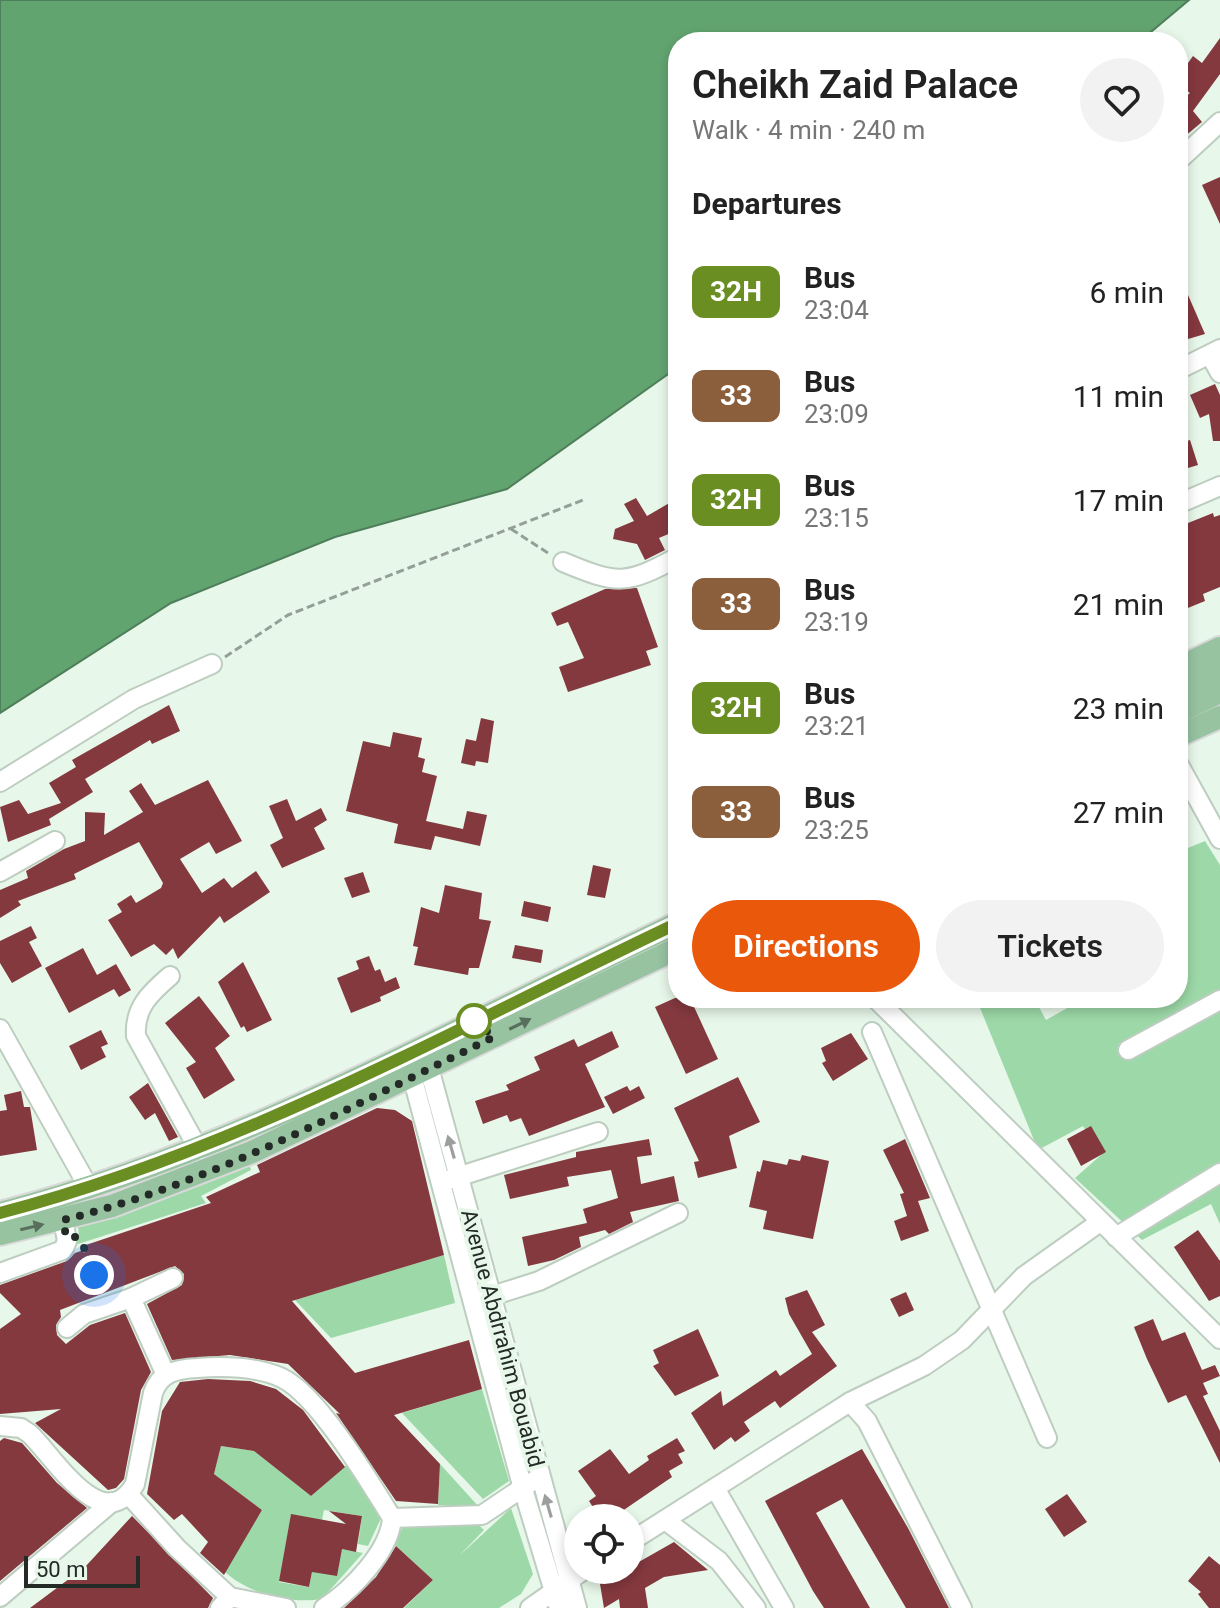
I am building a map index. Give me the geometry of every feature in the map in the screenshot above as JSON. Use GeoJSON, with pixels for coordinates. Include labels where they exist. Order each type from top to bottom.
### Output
{"type":"FeatureCollection","features":[{"type":"Feature","properties":{"kind":"main road"},"geometry":{"type":"LineString","coordinates":[[1188,663],[1220,648]]}},
{"type":"Feature","properties":{"kind":"main road"},"geometry":{"type":"LineString","coordinates":[[1188,685],[1220,669]]}},
{"type":"Feature","properties":{"kind":"main road"},"geometry":{"type":"LineString","coordinates":[[1188,707],[1220,692]]}},
{"type":"Feature","properties":{"kind":"main road"},"geometry":{"type":"LineString","coordinates":[[1188,731],[1220,717]]}},
{"type":"Feature","properties":{"kind":"main road"},"geometry":{"type":"LineString","coordinates":[[0,1213],[89,1188],[199,1150],[668,928]]}},
{"type":"Feature","properties":{"kind":"main road"},"geometry":{"type":"LineString","coordinates":[[0,1234],[64,1228],[238,1157],[668,953]]}},
{"type":"Feature","properties":{"kind":"street"},"geometry":{"type":"LineString","coordinates":[[1188,152],[1220,122]]}},
{"type":"Feature","properties":{"kind":"street"},"geometry":{"type":"LineString","coordinates":[[1188,365],[1215,352],[1220,373]]}},
{"type":"Feature","properties":{"kind":"street"},"geometry":{"type":"LineString","coordinates":[[1188,500],[1220,486]]}},
{"type":"Feature","properties":{"kind":"street"},"geometry":{"type":"LineString","coordinates":[[563,562],[606,580],[638,578],[668,562]]}},
{"type":"Feature","properties":{"kind":"street"},"geometry":{"type":"LineString","coordinates":[[0,782],[134,699],[212,664]]}},
{"type":"Feature","properties":{"kind":"street"},"geometry":{"type":"LineString","coordinates":[[1188,781],[1220,839]]}},
{"type":"Feature","properties":{"kind":"street"},"geometry":{"type":"LineString","coordinates":[[0,872],[55,841]]}},
{"type":"Feature","properties":{"kind":"street"},"geometry":{"type":"LineString","coordinates":[[170,976],[148,995],[135,1020],[136,1036],[199,1150]]}},
{"type":"Feature","properties":{"kind":"street"},"geometry":{"type":"LineString","coordinates":[[1128,1050],[1220,1000]]}},
{"type":"Feature","properties":{"kind":"street"},"geometry":{"type":"LineString","coordinates":[[885,1008],[1220,1339]]}},
{"type":"Feature","properties":{"kind":"street"},"geometry":{"type":"LineString","coordinates":[[872,1032],[1047,1438]]}},
{"type":"Feature","properties":{"kind":"street"},"geometry":{"type":"LineString","coordinates":[[2,1038],[89,1188]]}},
{"type":"Feature","properties":{"kind":"street","name":"Avenue Abdrrahim Bouabid"},"geometry":{"type":"LineString","coordinates":[[420,1072],[482,1299],[523,1489],[556,1600]]}},
{"type":"Feature","properties":{"kind":"street"},"geometry":{"type":"LineString","coordinates":[[450,1179],[598,1132]]}},
{"type":"Feature","properties":{"kind":"street"},"geometry":{"type":"LineString","coordinates":[[1116,1237],[1220,1173]]}},
{"type":"Feature","properties":{"kind":"street"},"geometry":{"type":"LineString","coordinates":[[482,1299],[539,1281],[678,1213]]}},
{"type":"Feature","properties":{"kind":"street"},"geometry":{"type":"LineString","coordinates":[[644,1533],[850,1402],[924,1366],[962,1340],[992,1306],[1044,1260],[1100,1222]]}},
{"type":"Feature","properties":{"kind":"street"},"geometry":{"type":"LineString","coordinates":[[0,1273],[59,1253],[66,1246],[64,1228]]}},
{"type":"Feature","properties":{"kind":"street"},"geometry":{"type":"LineString","coordinates":[[67,1328],[84,1314],[131,1298],[173,1278]]}},
{"type":"Feature","properties":{"kind":"street"},"geometry":{"type":"LineString","coordinates":[[131,1298],[166,1375]]}},
{"type":"Feature","properties":{"kind":"street","name":"Avenue Abdrrahim Bouabid"},"geometry":{"type":"LineString","coordinates":[[482,1299],[564,1540]]}},
{"type":"Feature","properties":{"kind":"street"},"geometry":{"type":"LineString","coordinates":[[0,1597],[135,1484],[157,1383],[180,1369],[215,1367],[272,1375],[290,1383],[334,1431],[392,1518],[390,1534],[360,1576],[324,1608]]}},
{"type":"Feature","properties":{"kind":"street"},"geometry":{"type":"LineString","coordinates":[[850,1402],[867,1421],[962,1608]]}},
{"type":"Feature","properties":{"kind":"street"},"geometry":{"type":"LineString","coordinates":[[0,1426],[21,1428],[30,1434],[83,1493],[102,1502],[121,1498]]}},
{"type":"Feature","properties":{"kind":"street"},"geometry":{"type":"LineString","coordinates":[[392,1518],[482,1515],[540,1475]]}},
{"type":"Feature","properties":{"kind":"street"},"geometry":{"type":"LineString","coordinates":[[715,1488],[784,1608]]}},
{"type":"Feature","properties":{"kind":"street"},"geometry":{"type":"LineString","coordinates":[[121,1498],[177,1548],[225,1602],[286,1608]]}},
{"type":"Feature","properties":{"kind":"street"},"geometry":{"type":"LineString","coordinates":[[665,1520],[719,1561],[756,1608]]}},
{"type":"Feature","properties":{"kind":"street"},"geometry":{"type":"LineString","coordinates":[[530,1608],[556,1600],[569,1584]]}},
{"type":"Feature","properties":{"kind":"street","name":"Avenue Abdrrahim Bouabid"},"geometry":{"type":"LineString","coordinates":[[577,1584],[577,1608]]}},
{"type":"Feature","properties":{"kind":"path"},"geometry":{"type":"LineString","coordinates":[[212,664],[288,615],[355,586],[583,500]]}},
{"type":"Feature","properties":{"kind":"path"},"geometry":{"type":"LineString","coordinates":[[511,529],[563,562]]}},
{"type":"Feature","properties":{"kind":"path"},"geometry":{"type":"LineString","coordinates":[[64,1228],[83,1245],[106,1304]]}},
{"type":"Feature","properties":{"kind":"shaded area"},"geometry":{"type":"Polygon","coordinates":[[[0,0],[1189,0],[1151,32],[668,32],[668,374],[507,489],[335,537],[171,603],[0,713],[0,0]]]}},
{"type":"Feature","properties":{"kind":"shaded area"},"geometry":{"type":"Polygon","coordinates":[[[1205,841],[1220,865],[1220,1224],[1211,1204],[1142,1240],[1075,1178],[1101,1155],[1083,1126],[1038,1150],[980,1008],[1039,1008],[1046,1020],[1067,1008],[1188,1008],[1188,848],[1205,841]]]}},
{"type":"Feature","properties":{"kind":"shaded area"},"geometry":{"type":"Polygon","coordinates":[[[249,1163],[251,1170],[201,1196],[206,1203],[0,1269],[79,1238],[78,1225],[249,1163]]]}},
{"type":"Feature","properties":{"kind":"shaded area"},"geometry":{"type":"Polygon","coordinates":[[[444,1255],[455,1303],[331,1338],[295,1300],[444,1255]]]}},
{"type":"Feature","properties":{"kind":"shaded area"},"geometry":{"type":"Polygon","coordinates":[[[482,1389],[509,1481],[483,1499],[402,1413],[482,1389]]]}},
{"type":"Feature","properties":{"kind":"shaded area"},"geometry":{"type":"Polygon","coordinates":[[[221,1446],[254,1451],[311,1496],[349,1463],[383,1514],[368,1546],[358,1544],[362,1516],[324,1510],[322,1520],[291,1515],[279,1582],[309,1587],[312,1572],[342,1549],[363,1553],[322,1599],[297,1600],[271,1596],[246,1586],[225,1572],[262,1510],[214,1474],[221,1446]]]}},
{"type":"Feature","properties":{"kind":"shaded area"},"geometry":{"type":"Polygon","coordinates":[[[440,1464],[479,1507],[438,1505],[440,1464]]]}},
{"type":"Feature","properties":{"kind":"shaded area"},"geometry":{"type":"Polygon","coordinates":[[[511,1508],[533,1574],[521,1594],[499,1608],[404,1608],[433,1580],[393,1543],[406,1523],[474,1520],[484,1530],[459,1556],[511,1508]]]}},
{"type":"Feature","properties":{"kind":"building"},"geometry":{"type":"Polygon","coordinates":[[[1220,38],[1220,74],[1193,111],[1202,122],[1188,134],[1188,63],[1193,56],[1202,63],[1220,38]]]}},
{"type":"Feature","properties":{"kind":"building"},"geometry":{"type":"Polygon","coordinates":[[[1220,177],[1220,224],[1202,185],[1220,177]]]}},
{"type":"Feature","properties":{"kind":"building"},"geometry":{"type":"Polygon","coordinates":[[[1188,295],[1205,334],[1188,339],[1188,295]]]}},
{"type":"Feature","properties":{"kind":"building"},"geometry":{"type":"Polygon","coordinates":[[[1215,384],[1220,395],[1220,441],[1213,441],[1209,414],[1200,418],[1190,395],[1215,384]]]}},
{"type":"Feature","properties":{"kind":"building"},"geometry":{"type":"Polygon","coordinates":[[[1188,441],[1198,465],[1188,468],[1188,441]]]}},
{"type":"Feature","properties":{"kind":"building"},"geometry":{"type":"Polygon","coordinates":[[[636,498],[647,516],[668,504],[668,534],[659,538],[665,550],[645,560],[637,544],[613,539],[615,529],[634,521],[624,504],[636,498]]]}},
{"type":"Feature","properties":{"kind":"building"},"geometry":{"type":"Polygon","coordinates":[[[1213,513],[1214,517],[1220,515],[1220,587],[1203,594],[1205,601],[1188,608],[1188,523],[1213,513]]]}},
{"type":"Feature","properties":{"kind":"building"},"geometry":{"type":"Polygon","coordinates":[[[637,588],[658,647],[646,651],[651,665],[568,692],[559,667],[584,658],[568,622],[557,626],[551,613],[605,589],[637,588]]]}},
{"type":"Feature","properties":{"kind":"building"},"geometry":{"type":"Polygon","coordinates":[[[169,705],[180,731],[152,744],[150,740],[85,779],[93,792],[49,819],[51,825],[8,842],[0,807],[19,800],[28,814],[61,803],[49,783],[76,767],[72,760],[169,705]]]}},
{"type":"Feature","properties":{"kind":"building"},"geometry":{"type":"Polygon","coordinates":[[[481,718],[494,721],[488,763],[476,761],[475,766],[461,763],[466,739],[476,741],[481,718]]]}},
{"type":"Feature","properties":{"kind":"building"},"geometry":{"type":"Polygon","coordinates":[[[393,732],[422,738],[418,757],[425,759],[422,772],[437,776],[426,821],[463,829],[467,811],[487,815],[480,846],[435,836],[431,850],[394,843],[398,824],[346,811],[363,741],[390,747],[393,732]]]}},
{"type":"Feature","properties":{"kind":"building"},"geometry":{"type":"Polygon","coordinates":[[[208,780],[242,841],[216,854],[209,842],[180,859],[202,893],[224,878],[232,888],[256,871],[270,892],[224,923],[220,916],[178,959],[173,948],[166,955],[154,944],[131,957],[108,920],[122,912],[117,904],[131,895],[136,903],[161,888],[163,883],[139,842],[74,874],[76,879],[18,901],[21,905],[0,918],[0,890],[28,878],[26,871],[85,841],[85,812],[105,813],[104,835],[143,812],[129,791],[141,783],[155,805],[208,780]]]}},
{"type":"Feature","properties":{"kind":"building"},"geometry":{"type":"Polygon","coordinates":[[[287,799],[296,821],[321,808],[327,820],[314,828],[325,849],[282,868],[270,845],[283,838],[269,806],[287,799]]]}},
{"type":"Feature","properties":{"kind":"building"},"geometry":{"type":"Polygon","coordinates":[[[593,865],[611,869],[605,898],[587,895],[593,865]]]}},
{"type":"Feature","properties":{"kind":"building"},"geometry":{"type":"Polygon","coordinates":[[[363,872],[370,892],[352,898],[344,878],[363,872]]]}},
{"type":"Feature","properties":{"kind":"building"},"geometry":{"type":"Polygon","coordinates":[[[445,885],[482,893],[479,919],[491,921],[479,968],[469,968],[468,975],[414,965],[418,947],[413,946],[421,907],[439,913],[445,885]]]}},
{"type":"Feature","properties":{"kind":"building"},"geometry":{"type":"Polygon","coordinates":[[[524,901],[551,907],[548,922],[521,916],[524,901]]]}},
{"type":"Feature","properties":{"kind":"building"},"geometry":{"type":"Polygon","coordinates":[[[31,926],[37,938],[29,942],[42,966],[12,983],[0,963],[0,941],[31,926]]]}},
{"type":"Feature","properties":{"kind":"building"},"geometry":{"type":"Polygon","coordinates":[[[515,945],[543,950],[541,963],[512,958],[515,945]]]}},
{"type":"Feature","properties":{"kind":"building"},"geometry":{"type":"Polygon","coordinates":[[[83,948],[97,975],[116,964],[131,990],[119,997],[114,989],[69,1013],[45,968],[83,948]]]}},
{"type":"Feature","properties":{"kind":"building"},"geometry":{"type":"Polygon","coordinates":[[[369,956],[375,971],[380,969],[385,982],[396,977],[400,988],[380,997],[381,1001],[351,1013],[337,978],[359,969],[356,961],[369,956]]]}},
{"type":"Feature","properties":{"kind":"building"},"geometry":{"type":"Polygon","coordinates":[[[243,962],[272,1020],[247,1032],[244,1026],[241,1028],[218,982],[243,962]]]}},
{"type":"Feature","properties":{"kind":"building"},"geometry":{"type":"Polygon","coordinates":[[[199,996],[230,1036],[215,1048],[235,1080],[204,1099],[186,1068],[196,1062],[165,1023],[199,996]]]}},
{"type":"Feature","properties":{"kind":"building"},"geometry":{"type":"Polygon","coordinates":[[[668,1001],[668,1008],[695,1008],[718,1059],[686,1074],[655,1007],[668,1001]]]}},
{"type":"Feature","properties":{"kind":"building"},"geometry":{"type":"Polygon","coordinates":[[[101,1030],[108,1044],[101,1047],[106,1057],[81,1070],[69,1046],[101,1030]]]}},
{"type":"Feature","properties":{"kind":"building"},"geometry":{"type":"Polygon","coordinates":[[[612,1031],[619,1047],[585,1064],[605,1107],[529,1136],[521,1118],[510,1122],[507,1115],[483,1124],[475,1101],[509,1090],[506,1085],[540,1070],[534,1057],[574,1039],[578,1047],[612,1031]]]}},
{"type":"Feature","properties":{"kind":"building"},"geometry":{"type":"Polygon","coordinates":[[[851,1033],[868,1059],[833,1081],[822,1063],[826,1061],[821,1048],[851,1033]]]}},
{"type":"Feature","properties":{"kind":"building"},"geometry":{"type":"Polygon","coordinates":[[[738,1077],[760,1122],[729,1136],[737,1168],[698,1178],[694,1162],[699,1161],[674,1108],[738,1077]]]}},
{"type":"Feature","properties":{"kind":"building"},"geometry":{"type":"Polygon","coordinates":[[[148,1083],[178,1137],[169,1141],[155,1113],[145,1120],[129,1097],[148,1083]]]}},
{"type":"Feature","properties":{"kind":"building"},"geometry":{"type":"Polygon","coordinates":[[[627,1086],[630,1091],[639,1086],[645,1098],[613,1114],[604,1097],[627,1086]]]}},
{"type":"Feature","properties":{"kind":"building"},"geometry":{"type":"Polygon","coordinates":[[[21,1091],[24,1107],[30,1107],[37,1150],[0,1156],[0,1111],[7,1110],[4,1095],[21,1091]]]}},
{"type":"Feature","properties":{"kind":"building"},"geometry":{"type":"Polygon","coordinates":[[[377,1108],[395,1110],[412,1121],[444,1255],[292,1301],[355,1373],[469,1340],[482,1389],[394,1415],[440,1464],[438,1504],[396,1501],[336,1413],[340,1414],[288,1364],[230,1355],[172,1360],[147,1304],[182,1285],[184,1274],[175,1266],[60,1310],[61,1317],[56,1325],[57,1335],[66,1344],[90,1325],[125,1313],[151,1372],[141,1390],[124,1479],[116,1488],[108,1490],[35,1423],[61,1409],[0,1414],[0,1329],[21,1314],[0,1293],[0,1285],[67,1261],[75,1253],[87,1249],[86,1245],[211,1203],[206,1197],[260,1172],[257,1165],[377,1108]]]}},
{"type":"Feature","properties":{"kind":"building"},"geometry":{"type":"Polygon","coordinates":[[[1091,1126],[1106,1152],[1081,1166],[1067,1139],[1091,1126]]]}},
{"type":"Feature","properties":{"kind":"building"},"geometry":{"type":"Polygon","coordinates":[[[649,1139],[652,1155],[637,1157],[641,1184],[674,1176],[679,1201],[630,1212],[633,1222],[609,1234],[605,1230],[579,1237],[581,1247],[554,1260],[528,1266],[522,1237],[587,1223],[583,1209],[618,1198],[611,1170],[567,1177],[569,1186],[510,1199],[504,1175],[576,1157],[576,1152],[649,1139]]]}},
{"type":"Feature","properties":{"kind":"building"},"geometry":{"type":"Polygon","coordinates":[[[905,1139],[930,1198],[918,1201],[929,1231],[901,1241],[894,1221],[907,1216],[900,1194],[904,1193],[883,1150],[905,1139]]]}},
{"type":"Feature","properties":{"kind":"building"},"geometry":{"type":"Polygon","coordinates":[[[802,1155],[829,1161],[813,1239],[763,1229],[767,1211],[749,1207],[757,1171],[760,1172],[763,1160],[787,1165],[789,1159],[800,1161],[802,1155]]]}},
{"type":"Feature","properties":{"kind":"building"},"geometry":{"type":"Polygon","coordinates":[[[1198,1230],[1220,1261],[1220,1296],[1209,1301],[1174,1247],[1198,1230]]]}},
{"type":"Feature","properties":{"kind":"building"},"geometry":{"type":"Polygon","coordinates":[[[807,1290],[825,1325],[812,1332],[837,1366],[780,1408],[775,1401],[744,1422],[750,1431],[735,1442],[731,1437],[714,1450],[691,1413],[721,1391],[723,1406],[776,1370],[780,1376],[812,1354],[789,1314],[785,1298],[807,1290]]]}},
{"type":"Feature","properties":{"kind":"building"},"geometry":{"type":"Polygon","coordinates":[[[906,1292],[914,1310],[899,1317],[890,1299],[906,1292]]]}},
{"type":"Feature","properties":{"kind":"building"},"geometry":{"type":"Polygon","coordinates":[[[1153,1319],[1162,1341],[1185,1332],[1202,1370],[1215,1365],[1220,1376],[1203,1383],[1208,1394],[1203,1396],[1220,1431],[1220,1463],[1186,1395],[1168,1403],[1147,1359],[1134,1327],[1153,1319]]]}},
{"type":"Feature","properties":{"kind":"building"},"geometry":{"type":"Polygon","coordinates":[[[698,1329],[719,1376],[675,1396],[653,1366],[659,1363],[653,1350],[698,1329]]]}},
{"type":"Feature","properties":{"kind":"building"},"geometry":{"type":"Polygon","coordinates":[[[208,1379],[250,1381],[276,1389],[303,1410],[345,1467],[311,1496],[254,1451],[221,1446],[214,1474],[262,1510],[224,1575],[200,1553],[208,1542],[182,1514],[174,1520],[147,1494],[162,1411],[180,1382],[208,1379]]]}},
{"type":"Feature","properties":{"kind":"building"},"geometry":{"type":"Polygon","coordinates":[[[4,1438],[22,1443],[57,1483],[87,1508],[0,1581],[0,1441],[4,1438]]]}},
{"type":"Feature","properties":{"kind":"building"},"geometry":{"type":"Polygon","coordinates":[[[677,1438],[685,1451],[678,1454],[683,1463],[669,1471],[672,1477],[632,1504],[591,1504],[589,1501],[596,1496],[578,1471],[610,1449],[629,1474],[649,1460],[647,1456],[677,1438]]]}},
{"type":"Feature","properties":{"kind":"building"},"geometry":{"type":"Polygon","coordinates":[[[862,1449],[908,1528],[949,1608],[906,1608],[842,1499],[816,1513],[870,1608],[824,1608],[813,1591],[765,1501],[862,1449]]]}},
{"type":"Feature","properties":{"kind":"building"},"geometry":{"type":"Polygon","coordinates":[[[1067,1494],[1087,1522],[1064,1537],[1045,1509],[1067,1494]]]}},
{"type":"Feature","properties":{"kind":"building"},"geometry":{"type":"Polygon","coordinates":[[[329,1511],[362,1516],[356,1552],[342,1549],[337,1576],[312,1572],[309,1587],[279,1581],[291,1514],[346,1524],[329,1511]]]}},
{"type":"Feature","properties":{"kind":"building"},"geometry":{"type":"Polygon","coordinates":[[[132,1516],[213,1598],[208,1608],[30,1608],[85,1567],[132,1516]]]}},
{"type":"Feature","properties":{"kind":"building"},"geometry":{"type":"Polygon","coordinates":[[[674,1542],[708,1570],[664,1577],[645,1588],[648,1608],[620,1608],[619,1599],[604,1608],[600,1584],[644,1584],[644,1559],[674,1542]]]}},
{"type":"Feature","properties":{"kind":"building"},"geometry":{"type":"Polygon","coordinates":[[[396,1546],[433,1580],[403,1608],[344,1608],[376,1577],[396,1546]]]}},
{"type":"Feature","properties":{"kind":"building"},"geometry":{"type":"Polygon","coordinates":[[[1209,1556],[1220,1565],[1220,1608],[1209,1608],[1198,1594],[1201,1592],[1188,1581],[1209,1556]]]}},
{"type":"Feature","properties":{"kind":"bus line","name":"32H"},"geometry":{"type":"LineString","coordinates":[[0,1213],[89,1188],[199,1150],[668,928]]}},
{"type":"Feature","properties":{"kind":"route"},"geometry":{"type":"LineString","coordinates":[[94,1275],[83,1245],[74,1236],[66,1236],[63,1220],[140,1196],[252,1152],[494,1037],[474,1021]]}}]}
